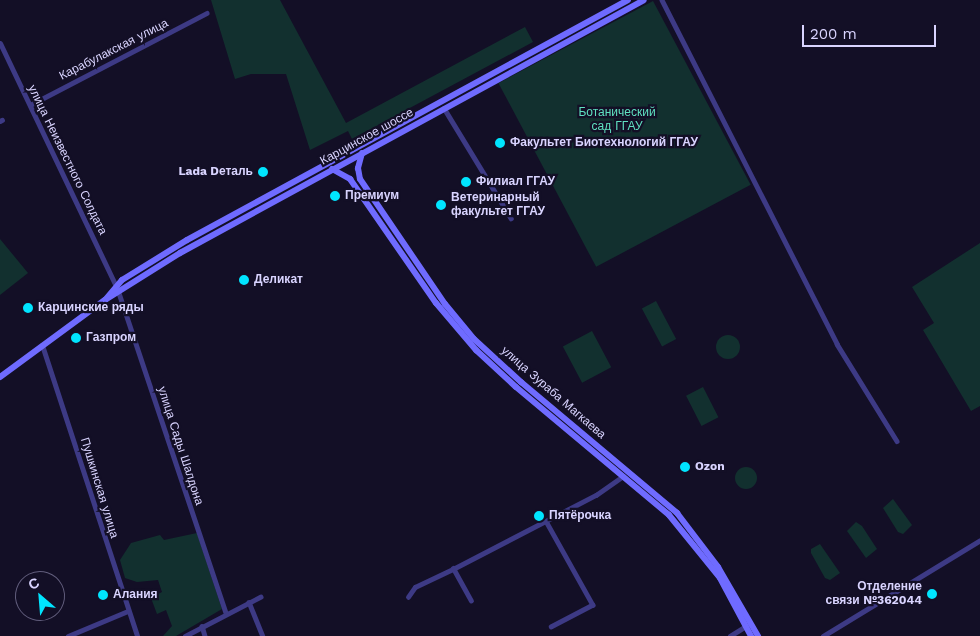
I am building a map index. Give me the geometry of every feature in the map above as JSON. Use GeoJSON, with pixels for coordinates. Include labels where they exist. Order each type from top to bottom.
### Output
{"type":"FeatureCollection","features":[{"type":"Feature","properties":{"kind":"main road","name":"Карцинское шоссе"},"geometry":{"type":"LineString","coordinates":[[105,300],[116,285],[187,240],[628,0]]}},
{"type":"Feature","properties":{"kind":"main road","name":"Карцинское шоссе"},"geometry":{"type":"LineString","coordinates":[[0,377],[105,300],[119,293],[180,253],[644,0]]}},
{"type":"Feature","properties":{"kind":"main road"},"geometry":{"type":"LineString","coordinates":[[350,179],[348,160],[354,149]]}},
{"type":"Feature","properties":{"kind":"main road"},"geometry":{"type":"LineString","coordinates":[[358,175],[362,153]]}},
{"type":"Feature","properties":{"kind":"main road"},"geometry":{"type":"LineString","coordinates":[[338,158],[348,160]]}},
{"type":"Feature","properties":{"kind":"main road","name":"улица Зураба Магкаева"},"geometry":{"type":"LineString","coordinates":[[348,160],[436,293],[474,338],[518,385],[669,515],[706,559],[752,636]]}},
{"type":"Feature","properties":{"kind":"main road","name":"улица Зураба Магкаева"},"geometry":{"type":"LineString","coordinates":[[332,169],[350,179],[436,302],[476,350],[681,518],[718,566],[758,636]]}},
{"type":"Feature","properties":{"kind":"street"},"geometry":{"type":"LineString","coordinates":[[662,0],[837,344],[897,441]]}},
{"type":"Feature","properties":{"kind":"street","name":"Карабулакская улица"},"geometry":{"type":"LineString","coordinates":[[30,105],[207,13]]}},
{"type":"Feature","properties":{"kind":"street","name":"улица Неизвестного Солдата"},"geometry":{"type":"LineString","coordinates":[[0,43],[116,285]]}},
{"type":"Feature","properties":{"kind":"street"},"geometry":{"type":"LineString","coordinates":[[444,108],[511,218]]}},
{"type":"Feature","properties":{"kind":"street","name":"улица Сады Шалдона"},"geometry":{"type":"LineString","coordinates":[[116,285],[226,612]]}},
{"type":"Feature","properties":{"kind":"street","name":"Пушкинская улица"},"geometry":{"type":"LineString","coordinates":[[42,345],[137,636]]}},
{"type":"Feature","properties":{"kind":"street"},"geometry":{"type":"LineString","coordinates":[[408,597],[415,587],[546,521],[624,476]]}},
{"type":"Feature","properties":{"kind":"street"},"geometry":{"type":"LineString","coordinates":[[546,521],[593,604],[551,627]]}},
{"type":"Feature","properties":{"kind":"street"},"geometry":{"type":"LineString","coordinates":[[823,636],[980,540]]}},
{"type":"Feature","properties":{"kind":"street"},"geometry":{"type":"LineString","coordinates":[[453,569],[471,602]]}},
{"type":"Feature","properties":{"kind":"street"},"geometry":{"type":"LineString","coordinates":[[185,636],[226,612],[260,597]]}},
{"type":"Feature","properties":{"kind":"street"},"geometry":{"type":"LineString","coordinates":[[249,602],[262,636]]}},
{"type":"Feature","properties":{"kind":"street"},"geometry":{"type":"LineString","coordinates":[[68,636],[128,611]]}},
{"type":"Feature","properties":{"kind":"street"},"geometry":{"type":"LineString","coordinates":[[202,626],[205,636]]}},
{"type":"Feature","properties":{"kind":"street"},"geometry":{"type":"LineString","coordinates":[[730,636],[746,626]]}},
{"type":"Feature","properties":{"kind":"green space"},"geometry":{"type":"Polygon","coordinates":[[[211,0],[280,0],[346,123],[525,27],[533,42],[352,139],[348,131],[310,150],[286,74],[251,74],[235,79],[211,0]]]}},
{"type":"Feature","properties":{"kind":"green space","name":"Ботанический сад ГГАУ"},"geometry":{"type":"Polygon","coordinates":[[[653,1],[751,185],[596,267],[498,83],[653,1]]]}},
{"type":"Feature","properties":{"kind":"green space"},"geometry":{"type":"Polygon","coordinates":[[[0,239],[28,273],[0,295],[0,239]]]}},
{"type":"Feature","properties":{"kind":"green space"},"geometry":{"type":"Polygon","coordinates":[[[980,243],[980,406],[971,411],[923,330],[934,323],[912,287],[980,243]]]}},
{"type":"Feature","properties":{"kind":"green space"},"geometry":{"type":"Polygon","coordinates":[[[656,301],[676,339],[662,346],[642,309],[656,301]]]}},
{"type":"Feature","properties":{"kind":"green space"},"geometry":{"type":"Polygon","coordinates":[[[592,331],[611,367],[582,383],[563,346],[592,331]]]}},
{"type":"Feature","properties":{"kind":"green space"},"geometry":{"type":"Polygon","coordinates":[[[728,335],[736,339],[740,347],[736,355],[728,359],[720,355],[716,347],[720,339],[728,335]]]}},
{"type":"Feature","properties":{"kind":"green space"},"geometry":{"type":"Polygon","coordinates":[[[703,387],[718,417],[702,426],[686,396],[703,387]]]}},
{"type":"Feature","properties":{"kind":"green space"},"geometry":{"type":"Polygon","coordinates":[[[746,467],[754,470],[757,478],[754,486],[746,489],[738,486],[735,478],[738,470],[746,467]]]}},
{"type":"Feature","properties":{"kind":"green space"},"geometry":{"type":"Polygon","coordinates":[[[893,499],[912,525],[903,534],[898,532],[883,508],[893,499]]]}},
{"type":"Feature","properties":{"kind":"green space"},"geometry":{"type":"Polygon","coordinates":[[[856,522],[862,526],[877,549],[866,558],[847,531],[856,522]]]}},
{"type":"Feature","properties":{"kind":"green space"},"geometry":{"type":"Polygon","coordinates":[[[197,533],[222,609],[176,636],[163,636],[172,626],[166,610],[157,614],[151,598],[162,592],[158,580],[137,582],[125,578],[120,560],[131,543],[160,535],[164,540],[197,533]]]}},
{"type":"Feature","properties":{"kind":"green space"},"geometry":{"type":"Polygon","coordinates":[[[820,544],[840,573],[830,580],[825,578],[811,553],[811,549],[820,544]]]}},
{"type":"Feature","properties":{"kind":"place","name":"Факультет Биотехнологий ГГАУ"},"geometry":{"type":"Point","coordinates":[500,143]}},
{"type":"Feature","properties":{"kind":"place","name":"Lada Dеталь"},"geometry":{"type":"Point","coordinates":[263,172]}},
{"type":"Feature","properties":{"kind":"place","name":"Филиал ГГАУ"},"geometry":{"type":"Point","coordinates":[466,182]}},
{"type":"Feature","properties":{"kind":"place","name":"Премиум"},"geometry":{"type":"Point","coordinates":[335,196]}},
{"type":"Feature","properties":{"kind":"place","name":"Ветеринарный факультет ГГАУ"},"geometry":{"type":"Point","coordinates":[441,205]}},
{"type":"Feature","properties":{"kind":"place","name":"Деликат"},"geometry":{"type":"Point","coordinates":[244,280]}},
{"type":"Feature","properties":{"kind":"place","name":"Карцинские ряды"},"geometry":{"type":"Point","coordinates":[28,308]}},
{"type":"Feature","properties":{"kind":"place","name":"Газпром"},"geometry":{"type":"Point","coordinates":[76,338]}},
{"type":"Feature","properties":{"kind":"place","name":"Ozon"},"geometry":{"type":"Point","coordinates":[685,467]}},
{"type":"Feature","properties":{"kind":"place","name":"Пятёрочка"},"geometry":{"type":"Point","coordinates":[539,516]}},
{"type":"Feature","properties":{"kind":"place","name":"Отделение связи №362044"},"geometry":{"type":"Point","coordinates":[932,594]}},
{"type":"Feature","properties":{"kind":"place","name":"Алания"},"geometry":{"type":"Point","coordinates":[103,595]}}]}
